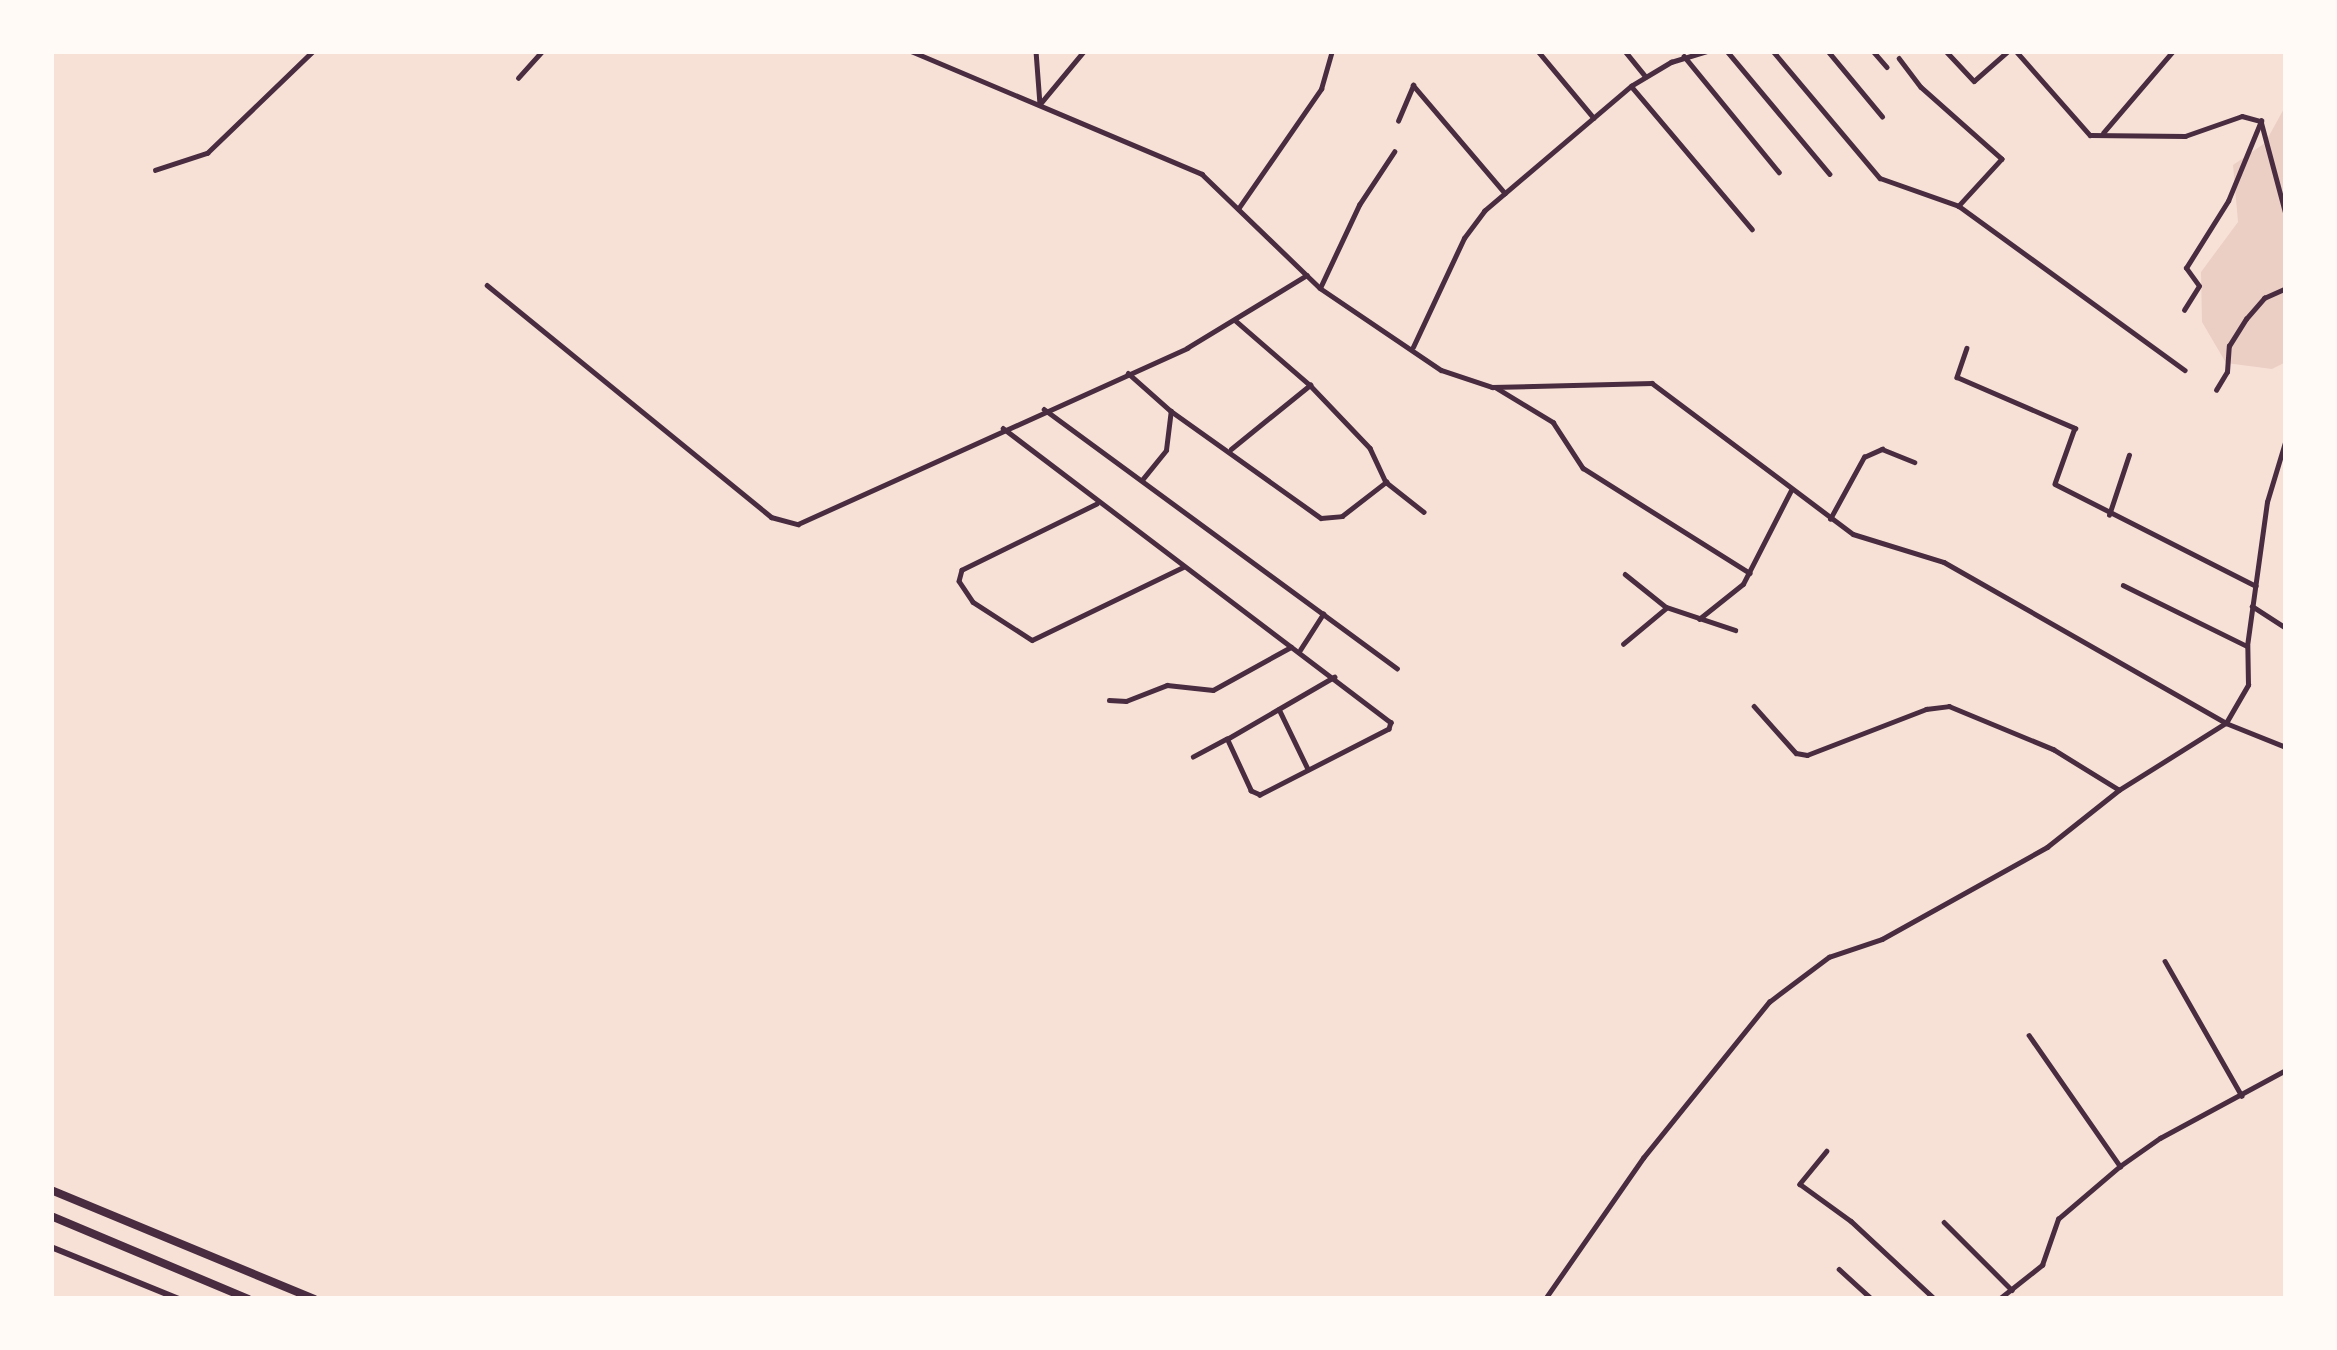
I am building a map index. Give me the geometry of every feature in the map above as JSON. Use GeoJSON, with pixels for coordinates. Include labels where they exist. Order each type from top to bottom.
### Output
{"type":"FeatureCollection","features":[{"type":"Feature","properties":{"kind":"highway"},"geometry":{"type":"LineString","coordinates":[[51,1190],[314,1299]]}},
{"type":"Feature","properties":{"kind":"highway"},"geometry":{"type":"LineString","coordinates":[[51,1216],[248,1299]]}},
{"type":"Feature","properties":{"kind":"main road"},"geometry":{"type":"LineString","coordinates":[[51,1247],[179,1299]]}},
{"type":"Feature","properties":{"kind":"street"},"geometry":{"type":"LineString","coordinates":[[155,170],[207,153],[313,51]]}},
{"type":"Feature","properties":{"kind":"street"},"geometry":{"type":"LineString","coordinates":[[518,79],[542,51]]}},
{"type":"Feature","properties":{"kind":"street"},"geometry":{"type":"LineString","coordinates":[[911,51],[1187,164],[1320,288],[1441,370],[1473,385],[1495,387],[1652,383],[1672,393],[1853,534],[1944,562],[2226,723],[2286,747]]}},
{"type":"Feature","properties":{"kind":"street"},"geometry":{"type":"LineString","coordinates":[[1036,51],[1040,104]]}},
{"type":"Feature","properties":{"kind":"street"},"geometry":{"type":"LineString","coordinates":[[1040,104],[1084,51]]}},
{"type":"Feature","properties":{"kind":"street"},"geometry":{"type":"LineString","coordinates":[[1238,209],[1322,89],[1332,51]]}},
{"type":"Feature","properties":{"kind":"street"},"geometry":{"type":"LineString","coordinates":[[1538,51],[1594,118]]}},
{"type":"Feature","properties":{"kind":"street"},"geometry":{"type":"LineString","coordinates":[[1625,51],[1646,76]]}},
{"type":"Feature","properties":{"kind":"street"},"geometry":{"type":"LineString","coordinates":[[1413,347],[1464,238],[1505,194],[1631,86],[1684,56],[1706,51]]}},
{"type":"Feature","properties":{"kind":"street"},"geometry":{"type":"LineString","coordinates":[[1727,51],[1830,174]]}},
{"type":"Feature","properties":{"kind":"street"},"geometry":{"type":"LineString","coordinates":[[1773,51],[1880,178],[1959,206],[2185,370]]}},
{"type":"Feature","properties":{"kind":"street"},"geometry":{"type":"LineString","coordinates":[[1828,51],[1882,116]]}},
{"type":"Feature","properties":{"kind":"street"},"geometry":{"type":"LineString","coordinates":[[1873,51],[1887,67]]}},
{"type":"Feature","properties":{"kind":"street"},"geometry":{"type":"LineString","coordinates":[[1946,51],[1974,81],[2012,51],[2085,133],[2185,136],[2242,116],[2261,121]]}},
{"type":"Feature","properties":{"kind":"street"},"geometry":{"type":"LineString","coordinates":[[2103,134],[2173,51]]}},
{"type":"Feature","properties":{"kind":"street"},"geometry":{"type":"LineString","coordinates":[[1684,56],[1779,172]]}},
{"type":"Feature","properties":{"kind":"street"},"geometry":{"type":"LineString","coordinates":[[1899,58],[1921,87],[2002,159],[1959,206]]}},
{"type":"Feature","properties":{"kind":"street"},"geometry":{"type":"LineString","coordinates":[[1398,121],[1413,85],[1505,194]]}},
{"type":"Feature","properties":{"kind":"street"},"geometry":{"type":"LineString","coordinates":[[1631,86],[1752,230]]}},
{"type":"Feature","properties":{"kind":"street"},"geometry":{"type":"LineString","coordinates":[[2261,121],[2286,214]]}},
{"type":"Feature","properties":{"kind":"street"},"geometry":{"type":"LineString","coordinates":[[2184,310],[2199,284],[2186,268],[2228,201],[2261,121]]}},
{"type":"Feature","properties":{"kind":"street"},"geometry":{"type":"LineString","coordinates":[[1320,288],[1359,205],[1394,152]]}},
{"type":"Feature","properties":{"kind":"street"},"geometry":{"type":"LineString","coordinates":[[487,284],[710,468],[785,523],[816,517],[1128,373],[1236,321],[1307,275]]}},
{"type":"Feature","properties":{"kind":"street"},"geometry":{"type":"LineString","coordinates":[[2216,390],[2227,372],[2230,346],[2246,319],[2264,298],[2286,288]]}},
{"type":"Feature","properties":{"kind":"street"},"geometry":{"type":"LineString","coordinates":[[1236,321],[1310,385],[1370,448],[1386,482],[1424,512]]}},
{"type":"Feature","properties":{"kind":"street"},"geometry":{"type":"LineString","coordinates":[[1966,348],[1957,377],[2075,428],[2055,484],[2256,586]]}},
{"type":"Feature","properties":{"kind":"street"},"geometry":{"type":"LineString","coordinates":[[1128,373],[1171,411],[1232,449],[1321,518],[1342,516],[1386,482]]}},
{"type":"Feature","properties":{"kind":"street"},"geometry":{"type":"LineString","coordinates":[[1232,449],[1310,385]]}},
{"type":"Feature","properties":{"kind":"street"},"geometry":{"type":"LineString","coordinates":[[1495,387],[1553,422],[1583,468],[1750,573]]}},
{"type":"Feature","properties":{"kind":"street"},"geometry":{"type":"LineString","coordinates":[[1044,409],[1397,668]]}},
{"type":"Feature","properties":{"kind":"street"},"geometry":{"type":"LineString","coordinates":[[1142,480],[1166,450],[1171,411]]}},
{"type":"Feature","properties":{"kind":"street"},"geometry":{"type":"LineString","coordinates":[[1003,428],[1387,716],[1389,729],[1255,794],[1227,740]]}},
{"type":"Feature","properties":{"kind":"street"},"geometry":{"type":"LineString","coordinates":[[1545,1299],[1643,1158],[1769,1002],[1828,957],[1882,939],[2047,847],[2120,790],[2226,723],[2248,685],[2247,646],[2267,502],[2286,440]]}},
{"type":"Feature","properties":{"kind":"street"},"geometry":{"type":"LineString","coordinates":[[1830,519],[1864,457],[1882,449],[1915,462]]}},
{"type":"Feature","properties":{"kind":"street"},"geometry":{"type":"LineString","coordinates":[[2109,515],[2129,455]]}},
{"type":"Feature","properties":{"kind":"street"},"geometry":{"type":"LineString","coordinates":[[1699,619],[1750,573],[1792,489]]}},
{"type":"Feature","properties":{"kind":"street"},"geometry":{"type":"LineString","coordinates":[[1097,503],[962,570],[959,581],[974,602],[1032,640],[1183,567]]}},
{"type":"Feature","properties":{"kind":"street"},"geometry":{"type":"LineString","coordinates":[[1625,574],[1666,607],[1735,630]]}},
{"type":"Feature","properties":{"kind":"street"},"geometry":{"type":"LineString","coordinates":[[2123,585],[2247,646]]}},
{"type":"Feature","properties":{"kind":"street"},"geometry":{"type":"LineString","coordinates":[[2252,606],[2286,628]]}},
{"type":"Feature","properties":{"kind":"street"},"geometry":{"type":"LineString","coordinates":[[1623,644],[1666,607]]}},
{"type":"Feature","properties":{"kind":"street"},"geometry":{"type":"LineString","coordinates":[[1109,700],[1126,701],[1166,685],[1213,690],[1296,648],[1323,614]]}},
{"type":"Feature","properties":{"kind":"street"},"geometry":{"type":"LineString","coordinates":[[1193,757],[1334,677]]}},
{"type":"Feature","properties":{"kind":"street"},"geometry":{"type":"LineString","coordinates":[[1754,706],[1796,753],[1807,755],[1926,709],[1949,706],[2054,749],[2120,790]]}},
{"type":"Feature","properties":{"kind":"street"},"geometry":{"type":"LineString","coordinates":[[1279,709],[1309,770]]}},
{"type":"Feature","properties":{"kind":"street"},"geometry":{"type":"LineString","coordinates":[[2165,961],[2242,1096]]}},
{"type":"Feature","properties":{"kind":"street"},"geometry":{"type":"LineString","coordinates":[[2029,1035],[2120,1166]]}},
{"type":"Feature","properties":{"kind":"street"},"geometry":{"type":"LineString","coordinates":[[1999,1299],[2042,1265],[2058,1220],[2120,1166],[2286,1070]]}},
{"type":"Feature","properties":{"kind":"street"},"geometry":{"type":"LineString","coordinates":[[1827,1151],[1800,1184],[1851,1221],[1935,1299]]}},
{"type":"Feature","properties":{"kind":"street"},"geometry":{"type":"LineString","coordinates":[[1944,1222],[2012,1290]]}},
{"type":"Feature","properties":{"kind":"street"},"geometry":{"type":"LineString","coordinates":[[1839,1269],[1872,1299]]}},
{"type":"Feature","properties":{"kind":"shaded area"},"geometry":{"type":"Polygon","coordinates":[[[2286,105],[2286,362],[2272,369],[2226,363],[2202,322],[2201,272],[2238,222],[2233,165],[2265,143],[2286,105]]]}}]}
